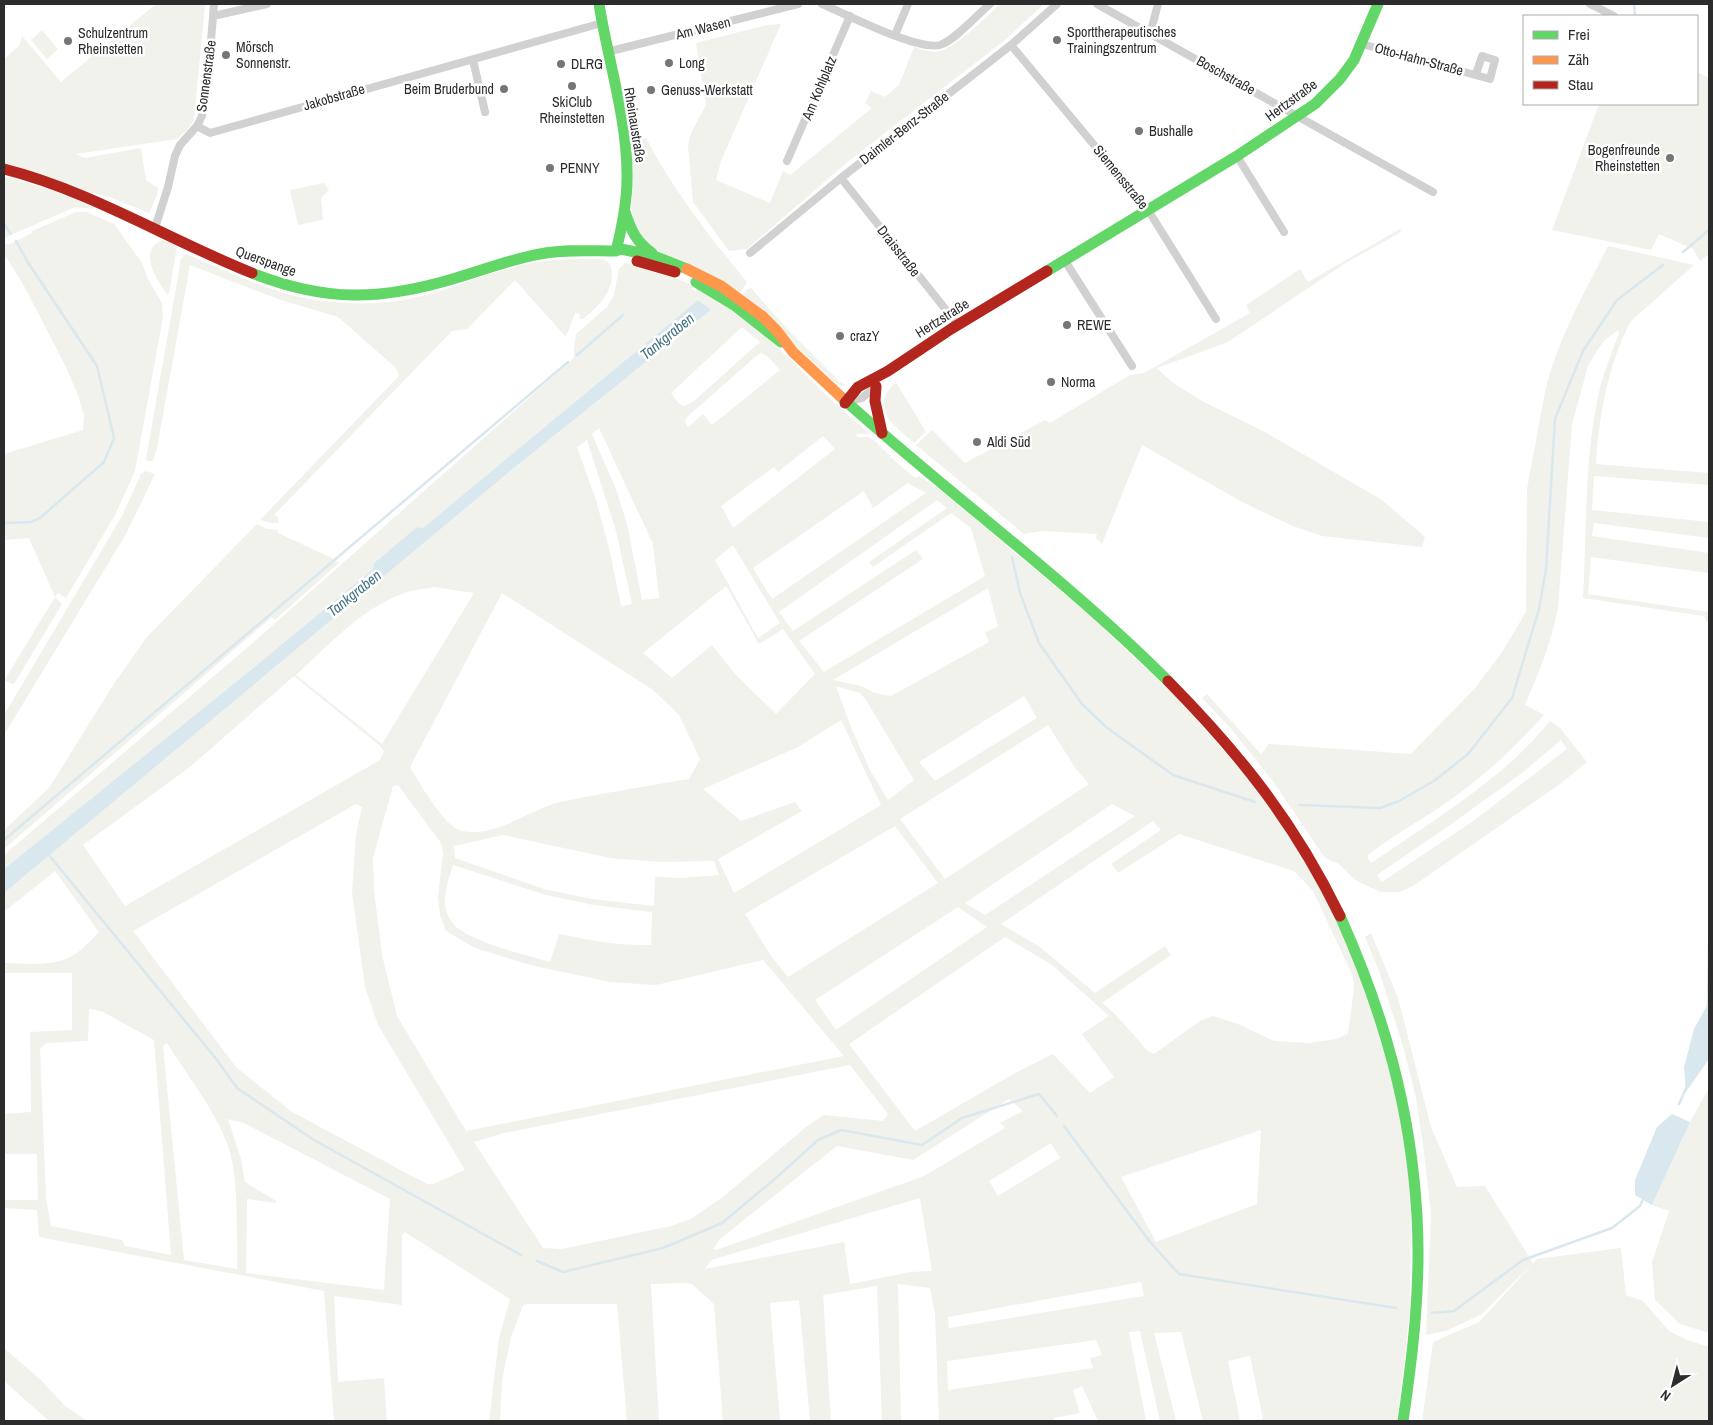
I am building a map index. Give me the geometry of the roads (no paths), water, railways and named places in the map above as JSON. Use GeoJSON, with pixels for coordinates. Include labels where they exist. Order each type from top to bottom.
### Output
{"type":"FeatureCollection","features":[{"type":"Feature","properties":{"kind":"main road","name":"Rheinaustraße"},"geometry":{"type":"LineString","coordinates":[[599,4],[623,130],[628,169],[621,232],[616,251]]}},
{"type":"Feature","properties":{"kind":"main road","name":"Hertzstraße"},"geometry":{"type":"LineString","coordinates":[[845,403],[855,389],[888,371],[958,325],[1237,156],[1329,92],[1347,70],[1362,44],[1378,4]]}},
{"type":"Feature","properties":{"kind":"main road","name":"Querspange"},"geometry":{"type":"LineString","coordinates":[[4,169],[84,197],[251,273],[305,290],[334,295],[388,295],[420,289],[531,256],[576,250],[616,251],[621,248],[663,259]]}},
{"type":"Feature","properties":{"kind":"main road"},"geometry":{"type":"LineString","coordinates":[[624,210],[633,236],[640,246],[663,259],[714,282],[774,328],[788,347]]}},
{"type":"Feature","properties":{"kind":"main road"},"geometry":{"type":"LineString","coordinates":[[616,251],[626,258],[661,266],[684,275],[734,305],[788,347],[845,403],[1066,587],[1125,639],[1194,707],[1264,789],[1288,822],[1335,903],[1369,981],[1400,1085],[1408,1125],[1417,1216],[1417,1254],[1413,1336],[1404,1421]]}},
{"type":"Feature","properties":{"kind":"main road"},"geometry":{"type":"LineString","coordinates":[[876,386],[875,401],[882,433]]}},
{"type":"Feature","properties":{"kind":"street","name":"Sonnenstraße"},"geometry":{"type":"LineString","coordinates":[[155,228],[168,187],[175,156],[180,145],[197,126],[203,108],[214,4]]}},
{"type":"Feature","properties":{"kind":"street"},"geometry":{"type":"LineString","coordinates":[[213,16],[267,4]]}},
{"type":"Feature","properties":{"kind":"street","name":"Am Wasen"},"geometry":{"type":"LineString","coordinates":[[607,52],[771,7],[798,4]]}},
{"type":"Feature","properties":{"kind":"street"},"geometry":{"type":"LineString","coordinates":[[822,4],[895,35],[927,46],[940,45],[950,40],[990,4]]}},
{"type":"Feature","properties":{"kind":"street"},"geometry":{"type":"LineString","coordinates":[[895,35],[908,4]]}},
{"type":"Feature","properties":{"kind":"street","name":"Daimler-Benz-Straße"},"geometry":{"type":"LineString","coordinates":[[750,253],[841,178],[1012,45],[1057,4]]}},
{"type":"Feature","properties":{"kind":"street","name":"Boschstraße"},"geometry":{"type":"LineString","coordinates":[[1097,4],[1433,192]]}},
{"type":"Feature","properties":{"kind":"street"},"geometry":{"type":"LineString","coordinates":[[1150,34],[1158,4]]}},
{"type":"Feature","properties":{"kind":"street"},"geometry":{"type":"LineString","coordinates":[[1590,4],[1612,15]]}},
{"type":"Feature","properties":{"kind":"street","name":"Am Kohlplatz"},"geometry":{"type":"LineString","coordinates":[[787,160],[850,16]]}},
{"type":"Feature","properties":{"kind":"street","name":"Jakobstraße"},"geometry":{"type":"LineString","coordinates":[[197,126],[210,132],[602,24]]}},
{"type":"Feature","properties":{"kind":"street","name":"Otto-Hahn-Straße"},"geometry":{"type":"LineString","coordinates":[[1362,44],[1476,74]]}},
{"type":"Feature","properties":{"kind":"street","name":"Siemensstraße"},"geometry":{"type":"LineString","coordinates":[[1012,45],[1148,210],[1216,319]]}},
{"type":"Feature","properties":{"kind":"street"},"geometry":{"type":"LineString","coordinates":[[473,60],[486,112]]}},
{"type":"Feature","properties":{"kind":"street"},"geometry":{"type":"LineString","coordinates":[[1237,156],[1284,232]]}},
{"type":"Feature","properties":{"kind":"street","name":"Draisstraße"},"geometry":{"type":"LineString","coordinates":[[841,178],[958,325]]}},
{"type":"Feature","properties":{"kind":"street"},"geometry":{"type":"LineString","coordinates":[[1065,261],[1132,366]]}},
{"type":"Feature","properties":{"kind":"street","name":"Hertzstraße"},"geometry":{"type":"LineString","coordinates":[[845,403],[862,398],[876,386],[888,371]]}},
{"type":"Feature","properties":{"kind":"water","name":"Tankgraben"},"geometry":{"type":"Polygon","coordinates":[[[698,300],[711,310],[515,467],[4,893],[4,869],[373,569],[374,563],[417,527],[423,528],[698,300]]]}},
{"type":"Feature","properties":{"kind":"water"},"geometry":{"type":"Polygon","coordinates":[[[1709,1002],[1709,1059],[1686,1092],[1684,1067],[1694,1029],[1709,1002]]]}},
{"type":"Feature","properties":{"kind":"water"},"geometry":{"type":"Polygon","coordinates":[[[1672,1114],[1690,1122],[1652,1205],[1635,1195],[1635,1180],[1657,1127],[1672,1114]]]}},
{"type":"Feature","properties":{"kind":"waterway"},"geometry":{"type":"LineString","coordinates":[[1634,4],[1635,15]]}},
{"type":"Feature","properties":{"kind":"waterway"},"geometry":{"type":"LineString","coordinates":[[4,224],[11,234]]}},
{"type":"Feature","properties":{"kind":"waterway"},"geometry":{"type":"LineString","coordinates":[[1683,252],[1709,230]]}},
{"type":"Feature","properties":{"kind":"waterway"},"geometry":{"type":"LineString","coordinates":[[4,523],[31,522],[40,518],[104,462],[114,438],[97,366],[27,261],[16,241]]}},
{"type":"Feature","properties":{"kind":"waterway"},"geometry":{"type":"LineString","coordinates":[[1300,805],[1380,808],[1399,801],[1434,781],[1468,754],[1512,698],[1539,609],[1546,569],[1555,419],[1583,351],[1617,300],[1663,265]]}},
{"type":"Feature","properties":{"kind":"waterway"},"geometry":{"type":"LineString","coordinates":[[577,355],[623,315]]}},
{"type":"Feature","properties":{"kind":"waterway"},"geometry":{"type":"LineString","coordinates":[[4,840],[568,362]]}},
{"type":"Feature","properties":{"kind":"waterway"},"geometry":{"type":"LineString","coordinates":[[1012,557],[1020,593],[1039,643],[1082,704],[1106,727],[1173,775],[1255,802]]}},
{"type":"Feature","properties":{"kind":"waterway"},"geometry":{"type":"LineString","coordinates":[[48,854],[217,1060],[237,1088],[314,1140],[521,1255]]}},
{"type":"Feature","properties":{"kind":"waterway"},"geometry":{"type":"LineString","coordinates":[[1708,1007],[1709,944]]}},
{"type":"Feature","properties":{"kind":"waterway"},"geometry":{"type":"LineString","coordinates":[[1679,1104],[1687,1086]]}},
{"type":"Feature","properties":{"kind":"waterway"},"geometry":{"type":"LineString","coordinates":[[537,1261],[563,1272],[663,1248],[722,1223],[818,1140],[841,1130],[922,1145],[962,1118],[1039,1094],[1057,1116]]}},
{"type":"Feature","properties":{"kind":"waterway"},"geometry":{"type":"LineString","coordinates":[[1064,1126],[1150,1242],[1179,1274],[1396,1308]]}},
{"type":"Feature","properties":{"kind":"waterway"},"geometry":{"type":"LineString","coordinates":[[1432,1313],[1454,1311],[1523,1260],[1612,1228],[1640,1206],[1644,1197]]}},
{"type":"Feature","properties":{"kind":"place","name":"Sporttherapeutisches Trainingszentrum"},"geometry":{"type":"Point","coordinates":[1057,40]}},
{"type":"Feature","properties":{"kind":"place","name":"Schulzentrum Rheinstetten"},"geometry":{"type":"Point","coordinates":[68,41]}},
{"type":"Feature","properties":{"kind":"place","name":"Mörsch Sonnenstr."},"geometry":{"type":"Point","coordinates":[226,55]}},
{"type":"Feature","properties":{"kind":"place","name":"Long"},"geometry":{"type":"Point","coordinates":[669,63]}},
{"type":"Feature","properties":{"kind":"place","name":"DLRG"},"geometry":{"type":"Point","coordinates":[561,64]}},
{"type":"Feature","properties":{"kind":"place","name":"SkiClub Rheinstetten"},"geometry":{"type":"Point","coordinates":[572,86]}},
{"type":"Feature","properties":{"kind":"place","name":"Beim Bruderbund"},"geometry":{"type":"Point","coordinates":[504,89]}},
{"type":"Feature","properties":{"kind":"place","name":"Genuss-Werkstatt"},"geometry":{"type":"Point","coordinates":[651,90]}},
{"type":"Feature","properties":{"kind":"place","name":"Bushalle"},"geometry":{"type":"Point","coordinates":[1139,131]}},
{"type":"Feature","properties":{"kind":"place","name":"Bogenfreunde Rheinstetten"},"geometry":{"type":"Point","coordinates":[1670,158]}},
{"type":"Feature","properties":{"kind":"place","name":"PENNY"},"geometry":{"type":"Point","coordinates":[550,168]}},
{"type":"Feature","properties":{"kind":"place","name":"REWE"},"geometry":{"type":"Point","coordinates":[1067,325]}},
{"type":"Feature","properties":{"kind":"place","name":"crazY"},"geometry":{"type":"Point","coordinates":[840,336]}},
{"type":"Feature","properties":{"kind":"place","name":"Norma"},"geometry":{"type":"Point","coordinates":[1051,382]}},
{"type":"Feature","properties":{"kind":"place","name":"Aldi Süd"},"geometry":{"type":"Point","coordinates":[977,442]}}]}
